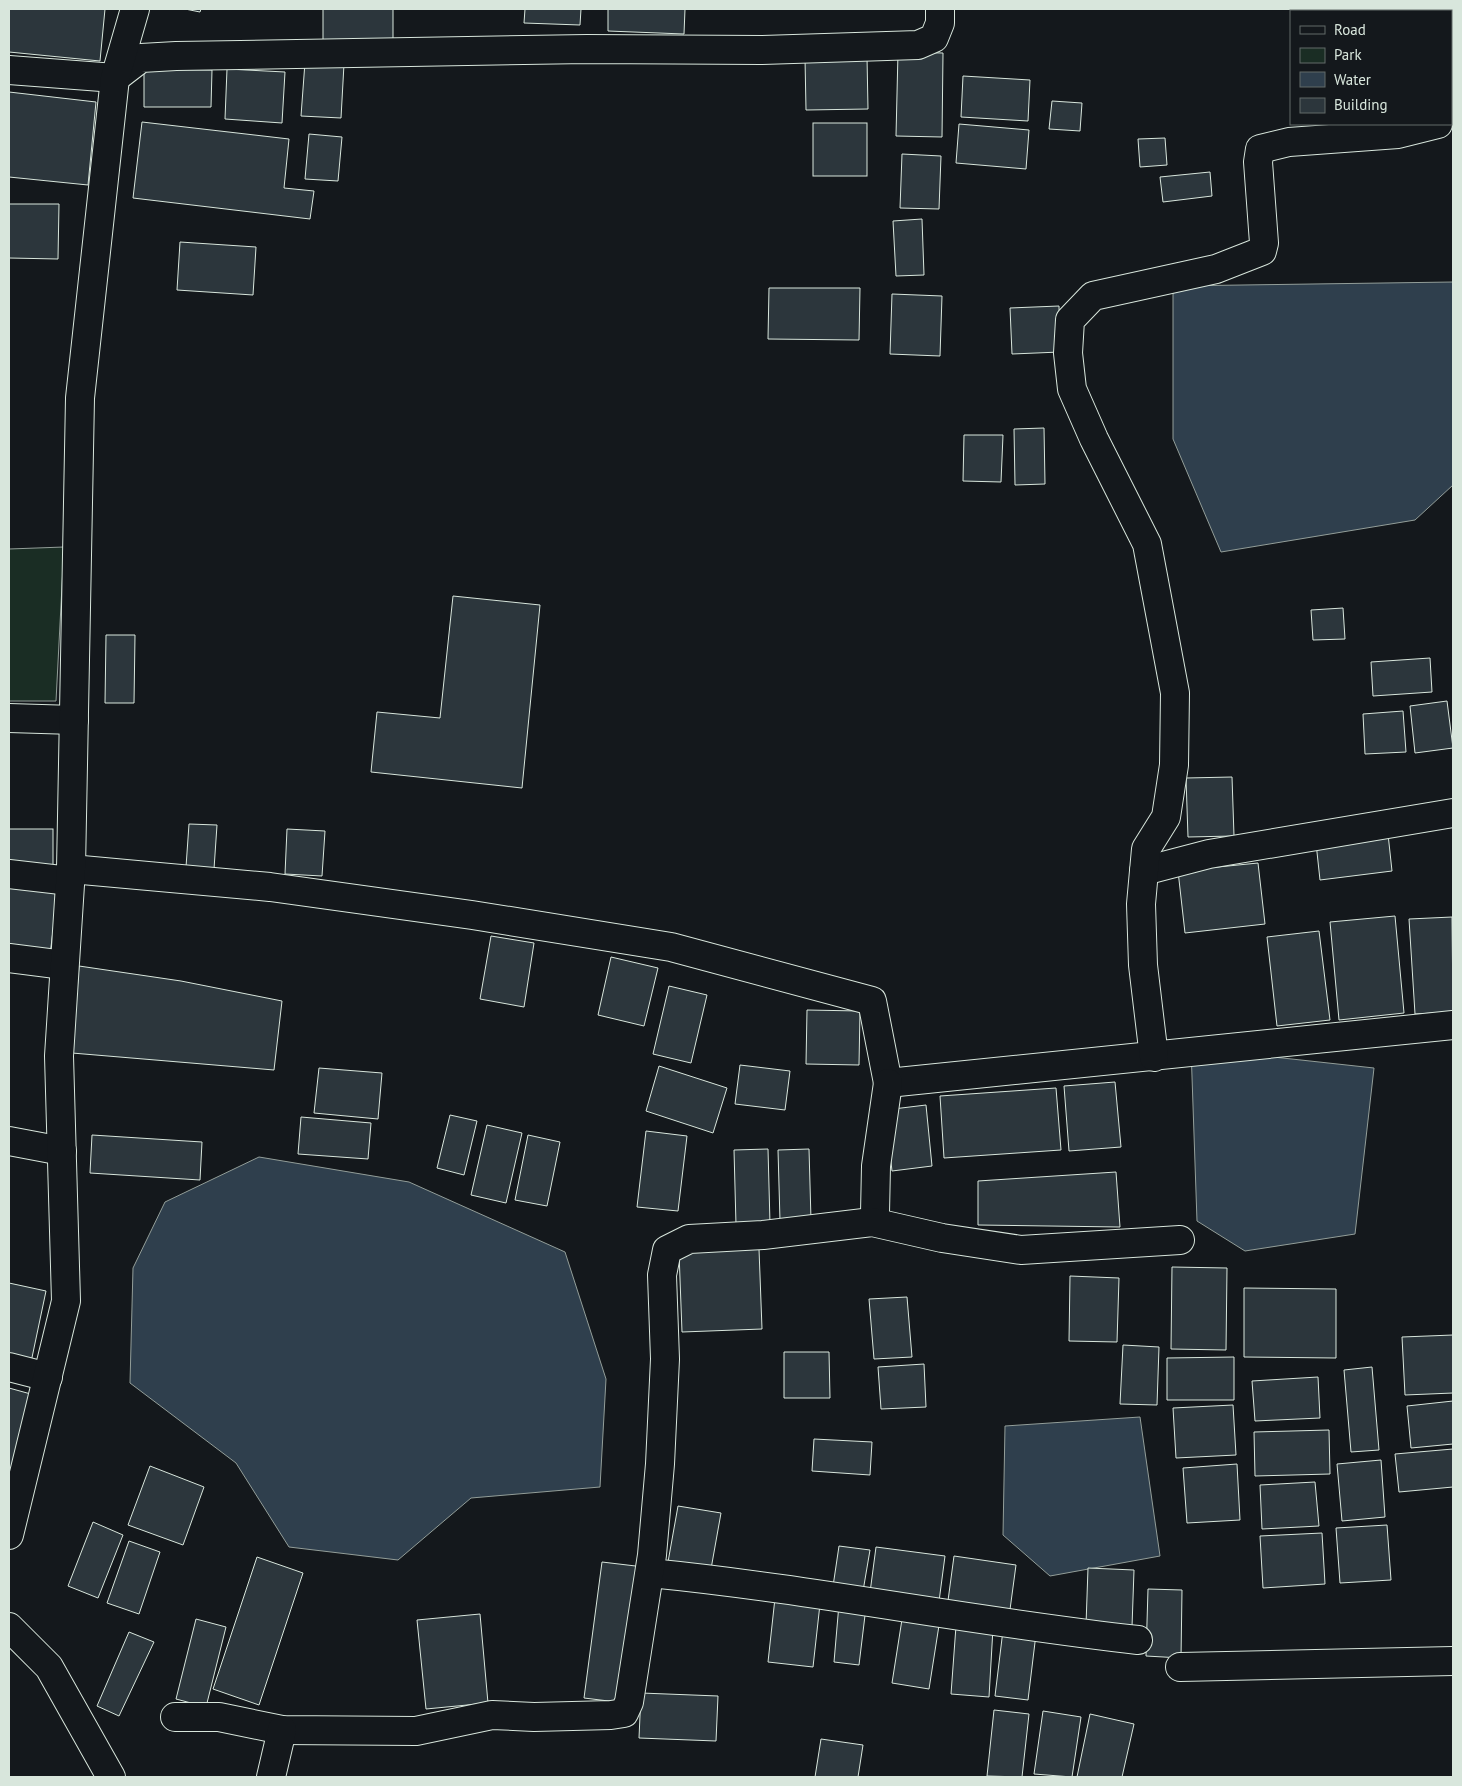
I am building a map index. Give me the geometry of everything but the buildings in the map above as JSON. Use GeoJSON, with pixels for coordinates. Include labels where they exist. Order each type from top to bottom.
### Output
{"type":"FeatureCollection","features":[{"type":"Feature","properties":{"kind":"street"},"geometry":{"type":"LineString","coordinates":[[9,1536],[66,1301],[59,1056],[71,875],[80,398],[116,78],[135,9]]}},
{"type":"Feature","properties":{"kind":"street"},"geometry":{"type":"LineString","coordinates":[[9,70],[116,78],[142,58],[176,56],[587,49],[762,50],[918,45],[934,38],[940,22],[940,9]]}},
{"type":"Feature","properties":{"kind":"street"},"geometry":{"type":"LineString","coordinates":[[1154,1057],[1143,965],[1141,904],[1146,849],[1166,817],[1174,765],[1175,694],[1147,544],[1094,439],[1072,389],[1068,353],[1070,320],[1093,296],[1216,269],[1262,251],[1264,243],[1258,162],[1260,149],[1289,142],[1398,134],[1434,125]]}},
{"type":"Feature","properties":{"kind":"street"},"geometry":{"type":"LineString","coordinates":[[9,718],[74,720]]}},
{"type":"Feature","properties":{"kind":"street"},"geometry":{"type":"LineString","coordinates":[[1144,870],[1209,854],[1453,813]]}},
{"type":"Feature","properties":{"kind":"street"},"geometry":{"type":"LineString","coordinates":[[9,874],[71,875],[270,887],[472,915],[670,947],[872,1001],[888,1083],[876,1166],[875,1212],[872,1222]]}},
{"type":"Feature","properties":{"kind":"street"},"geometry":{"type":"LineString","coordinates":[[9,958],[64,965]]}},
{"type":"Feature","properties":{"kind":"street"},"geometry":{"type":"LineString","coordinates":[[888,1083],[1453,1025]]}},
{"type":"Feature","properties":{"kind":"street"},"geometry":{"type":"LineString","coordinates":[[9,1141],[62,1151]]}},
{"type":"Feature","properties":{"kind":"street"},"geometry":{"type":"LineString","coordinates":[[175,1717],[219,1718],[282,1730],[416,1731],[492,1715],[534,1717],[612,1716],[624,1713],[629,1702],[650,1573],[660,1464],[665,1359],[662,1276],[667,1250],[689,1239],[763,1235],[872,1222],[942,1238],[1021,1250],[1180,1240]]}},
{"type":"Feature","properties":{"kind":"street"},"geometry":{"type":"LineString","coordinates":[[9,1367],[48,1377]]}},
{"type":"Feature","properties":{"kind":"street"},"geometry":{"type":"LineString","coordinates":[[650,1573],[802,1591],[1064,1632],[1138,1640]]}},
{"type":"Feature","properties":{"kind":"street"},"geometry":{"type":"LineString","coordinates":[[9,1627],[49,1667],[111,1777]]}},
{"type":"Feature","properties":{"kind":"street"},"geometry":{"type":"LineString","coordinates":[[1180,1667],[1453,1661]]}},
{"type":"Feature","properties":{"kind":"street"},"geometry":{"type":"LineString","coordinates":[[271,1777],[282,1730]]}},
{"type":"Feature","properties":{"kind":"green space"},"geometry":{"type":"Polygon","coordinates":[[[64,547],[56,701],[9,701],[9,549],[64,547]]]}},
{"type":"Feature","properties":{"kind":"water"},"geometry":{"type":"Polygon","coordinates":[[[1453,282],[1453,485],[1415,520],[1221,552],[1173,439],[1173,286],[1453,282]]]}},
{"type":"Feature","properties":{"kind":"water"},"geometry":{"type":"Polygon","coordinates":[[[1191,1048],[1374,1068],[1355,1234],[1245,1251],[1197,1221],[1191,1048]]]}},
{"type":"Feature","properties":{"kind":"water"},"geometry":{"type":"Polygon","coordinates":[[[259,1157],[409,1182],[565,1252],[606,1379],[600,1487],[471,1498],[398,1560],[289,1547],[236,1463],[130,1383],[133,1268],[165,1202],[259,1157]]]}},
{"type":"Feature","properties":{"kind":"water"},"geometry":{"type":"Polygon","coordinates":[[[1140,1417],[1160,1556],[1050,1576],[1003,1535],[1005,1426],[1140,1417]]]}}]}
